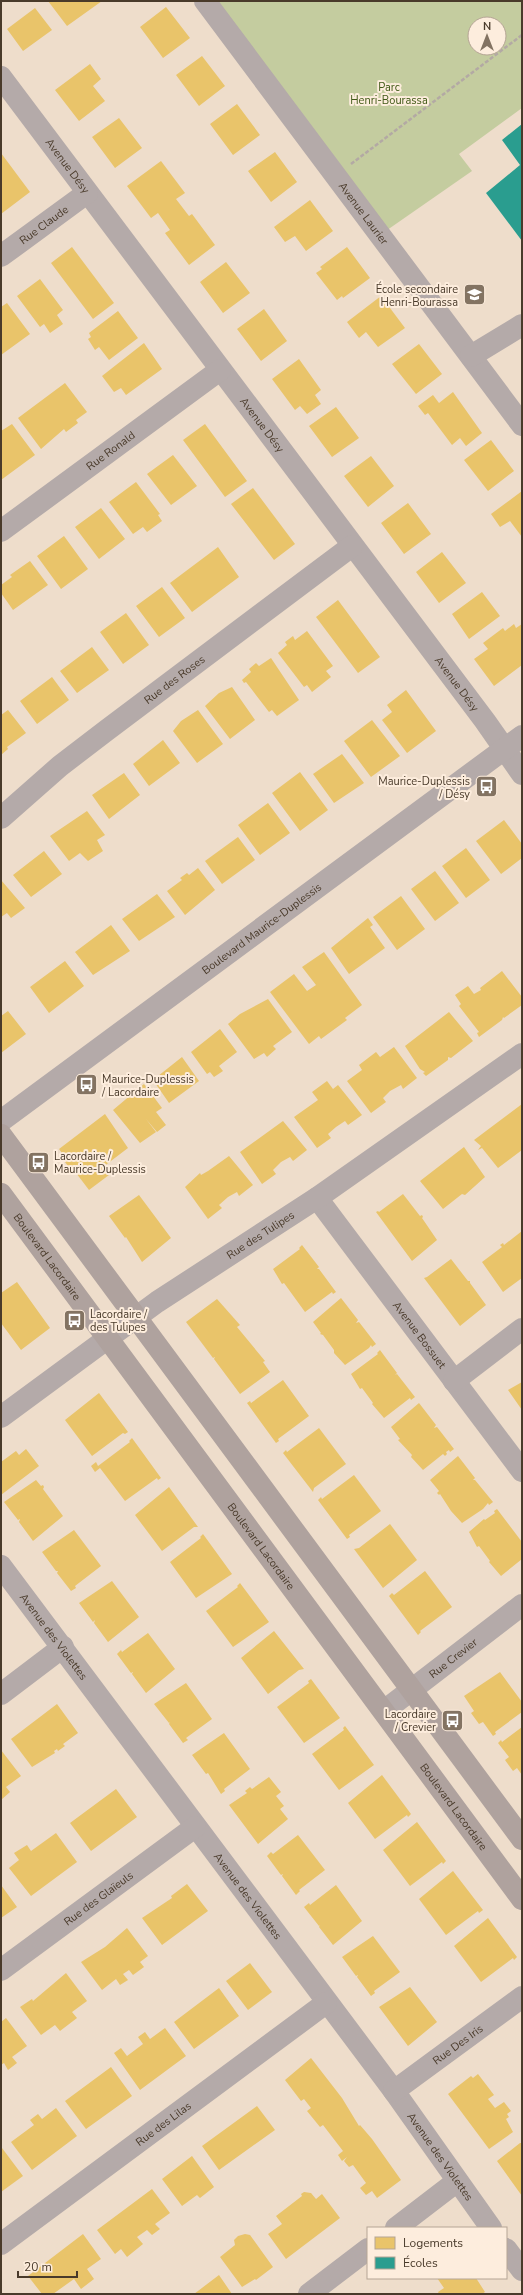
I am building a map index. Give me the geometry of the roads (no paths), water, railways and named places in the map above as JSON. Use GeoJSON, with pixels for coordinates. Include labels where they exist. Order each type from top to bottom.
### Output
{"type":"FeatureCollection","features":[{"type":"Feature","properties":{"kind":"main road"},"geometry":{"type":"LineString","coordinates":[[1,1135],[522,1839]]}},
{"type":"Feature","properties":{"kind":"main road","name":"Boulevard Lacordaire"},"geometry":{"type":"LineString","coordinates":[[1,1194],[522,1899]]}},
{"type":"Feature","properties":{"kind":"street","name":"Avenue Laurier"},"geometry":{"type":"LineString","coordinates":[[205,1],[521,421]]}},
{"type":"Feature","properties":{"kind":"street","name":"Avenue Désy"},"geometry":{"type":"LineString","coordinates":[[1,77],[522,774]]}},
{"type":"Feature","properties":{"kind":"street","name":"Rue Claude"},"geometry":{"type":"LineString","coordinates":[[1,256],[87,193]]}},
{"type":"Feature","properties":{"kind":"street"},"geometry":{"type":"LineString","coordinates":[[471,356],[522,325]]}},
{"type":"Feature","properties":{"kind":"street","name":"Rue Ronald"},"geometry":{"type":"LineString","coordinates":[[1,531],[220,370]]}},
{"type":"Feature","properties":{"kind":"street","name":"Rue des Roses"},"geometry":{"type":"LineString","coordinates":[[1,818],[55,771],[101,734],[352,546]]}},
{"type":"Feature","properties":{"kind":"street","name":"Boulevard Maurice-Duplessis"},"geometry":{"type":"LineString","coordinates":[[1,1121],[522,736]]}},
{"type":"Feature","properties":{"kind":"street","name":"Rue des Tulipes"},"geometry":{"type":"LineString","coordinates":[[1,1417],[136,1317],[317,1198],[522,1054]]}},
{"type":"Feature","properties":{"kind":"street","name":"Avenue Bossuet"},"geometry":{"type":"LineString","coordinates":[[317,1198],[522,1471]]}},
{"type":"Feature","properties":{"kind":"street"},"geometry":{"type":"LineString","coordinates":[[454,1380],[522,1329]]}},
{"type":"Feature","properties":{"kind":"street","name":"Avenue des Violettes"},"geometry":{"type":"LineString","coordinates":[[1,1566],[64,1647],[195,1827],[326,2003],[394,2091],[456,2182],[489,2227]]}},
{"type":"Feature","properties":{"kind":"street","name":"Rue Crevier"},"geometry":{"type":"LineString","coordinates":[[384,1711],[522,1605]]}},
{"type":"Feature","properties":{"kind":"street"},"geometry":{"type":"LineString","coordinates":[[1,1694],[64,1647]]}},
{"type":"Feature","properties":{"kind":"street","name":"Rue des Glaïeuls"},"geometry":{"type":"LineString","coordinates":[[1,1970],[195,1827]]}},
{"type":"Feature","properties":{"kind":"street","name":"Rue Des Iris"},"geometry":{"type":"LineString","coordinates":[[394,2091],[522,1997]]}},
{"type":"Feature","properties":{"kind":"street","name":"Rue des Lilas"},"geometry":{"type":"LineString","coordinates":[[1,2244],[326,2003]]}},
{"type":"Feature","properties":{"kind":"street"},"geometry":{"type":"LineString","coordinates":[[397,2227],[456,2182]]}},
{"type":"Feature","properties":{"kind":"street"},"geometry":{"type":"LineString","coordinates":[[309,2294],[367,2250]]}},
{"type":"Feature","properties":{"kind":"street"},"geometry":{"type":"LineString","coordinates":[[507,2250],[522,2270]]}},
{"type":"Feature","properties":{"kind":"place","name":"École secondaire Henri-Bourassa"},"geometry":{"type":"Point","coordinates":[474,295]}},
{"type":"Feature","properties":{"kind":"place","name":"Maurice-Duplessis / Désy"},"geometry":{"type":"Point","coordinates":[486,787]}},
{"type":"Feature","properties":{"kind":"place","name":"Maurice-Duplessis / Lacordaire"},"geometry":{"type":"Point","coordinates":[86,1085]}},
{"type":"Feature","properties":{"kind":"place","name":"Lacordaire / Maurice-Duplessis"},"geometry":{"type":"Point","coordinates":[39,1162]}},
{"type":"Feature","properties":{"kind":"place","name":"Lacordaire / des Tulipes"},"geometry":{"type":"Point","coordinates":[74,1320]}},
{"type":"Feature","properties":{"kind":"place","name":"Lacordaire / Crevier"},"geometry":{"type":"Point","coordinates":[452,1720]}},
{"type":"Feature","properties":{"kind":"park label","name":"Parc Henri-Bourassa"},"geometry":{"type":"Point","coordinates":[389,93]}}]}
